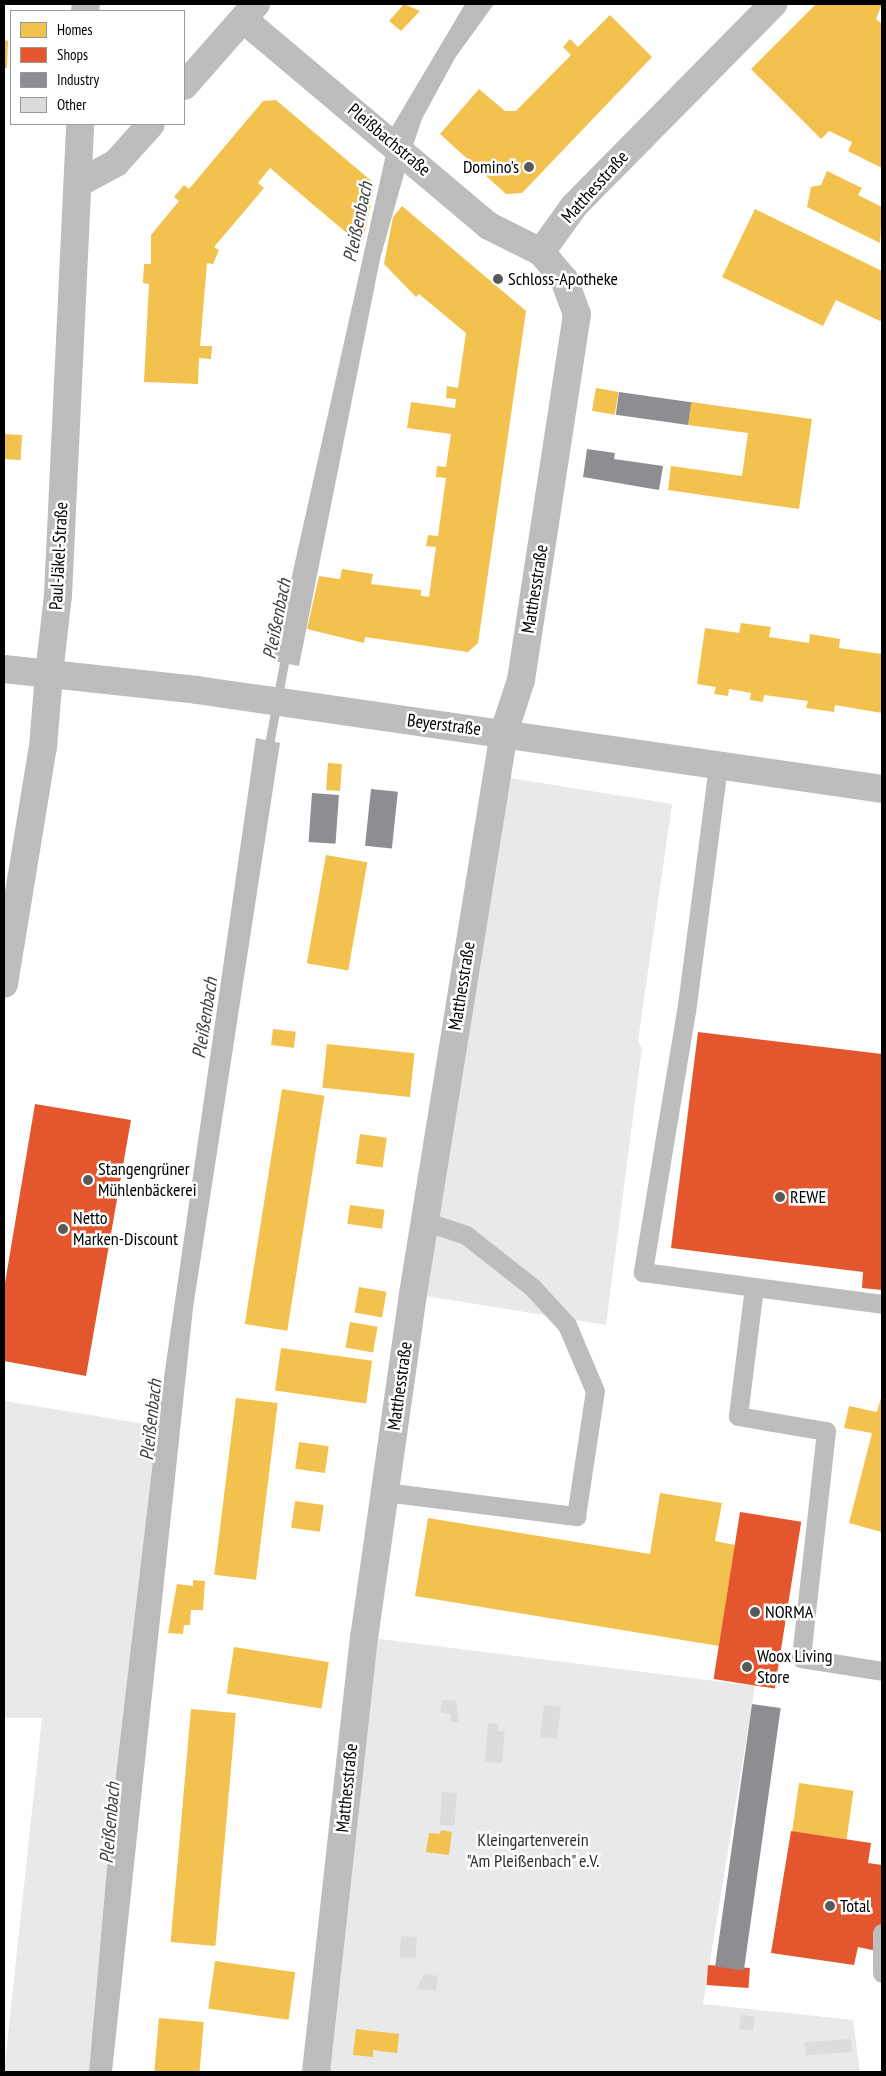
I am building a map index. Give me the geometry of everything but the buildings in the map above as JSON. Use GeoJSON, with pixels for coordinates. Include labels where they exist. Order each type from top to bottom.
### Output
{"type":"FeatureCollection","features":[{"type":"Feature","properties":{"kind":"street","name":"Matthesstraße"},"geometry":{"type":"LineString","coordinates":[[316,2072],[364,1637],[424,1221],[504,732],[521,680],[577,314],[564,279],[541,252],[574,206],[773,4]]}},
{"type":"Feature","properties":{"kind":"street","name":"Pleißbachstraße"},"geometry":{"type":"LineString","coordinates":[[249,11],[377,129],[489,226],[541,252]]}},
{"type":"Feature","properties":{"kind":"street"},"geometry":{"type":"LineString","coordinates":[[185,85],[249,11]]}},
{"type":"Feature","properties":{"kind":"street","name":"Paul-Jäkel-Straße"},"geometry":{"type":"LineString","coordinates":[[4,984],[43,746],[58,595],[79,182],[80,125]]}},
{"type":"Feature","properties":{"kind":"street"},"geometry":{"type":"LineString","coordinates":[[79,182],[116,163],[150,125]]}},
{"type":"Feature","properties":{"kind":"street","name":"Beyerstraße"},"geometry":{"type":"LineString","coordinates":[[4,669],[504,732],[718,766],[882,789]]}},
{"type":"Feature","properties":{"kind":"lane"},"geometry":{"type":"LineString","coordinates":[[718,766],[686,1011],[642,1272],[882,1304]]}},
{"type":"Feature","properties":{"kind":"lane"},"geometry":{"type":"LineString","coordinates":[[385,1492],[576,1516],[595,1391],[567,1325],[532,1287],[466,1235],[424,1221]]}},
{"type":"Feature","properties":{"kind":"lane"},"geometry":{"type":"LineString","coordinates":[[754,1287],[738,1416],[826,1430],[801,1658],[882,1671]]}},
{"type":"Feature","properties":{"kind":"lane"},"geometry":{"type":"LineString","coordinates":[[882,1933],[882,1973]]}},
{"type":"Feature","properties":{"kind":"green space"},"geometry":{"type":"Polygon","coordinates":[[[497,776],[672,804],[638,1041],[642,1048],[606,1325],[413,1294],[497,776]]]}},
{"type":"Feature","properties":{"kind":"green space"},"geometry":{"type":"Polygon","coordinates":[[[4,1401],[157,1426],[113,1800],[89,2072],[4,2072],[42,1718],[4,1718],[4,1401]]]}},
{"type":"Feature","properties":{"kind":"green space","name":"Kleingartenverein \"Am Pleißenbach\" e.V."},"geometry":{"type":"Polygon","coordinates":[[[364,1637],[755,1686],[703,2004],[853,2020],[860,2072],[316,2072],[364,1637]]]}},
{"type":"Feature","properties":{"kind":"shaded area"},"geometry":{"type":"Polygon","coordinates":[[[465,4],[494,4],[455,58],[422,119],[408,160],[380,259],[299,666],[273,661],[392,127],[465,4]]]}},
{"type":"Feature","properties":{"kind":"shaded area"},"geometry":{"type":"Polygon","coordinates":[[[256,738],[280,743],[193,1308],[112,2072],[89,2072],[113,1800],[157,1426],[256,738]]]}},
{"type":"Feature","properties":{"kind":"waterway","name":"Pleißenbach"},"geometry":{"type":"LineString","coordinates":[[268,750],[286,652]]}},
{"type":"Feature","properties":{"kind":"place","name":"Domino's"},"geometry":{"type":"Point","coordinates":[529,167]}},
{"type":"Feature","properties":{"kind":"place","name":"Schloss-Apotheke"},"geometry":{"type":"Point","coordinates":[498,279]}},
{"type":"Feature","properties":{"kind":"place","name":"Stangengrüner Mühlenbäckerei"},"geometry":{"type":"Point","coordinates":[88,1180]}},
{"type":"Feature","properties":{"kind":"place","name":"REWE"},"geometry":{"type":"Point","coordinates":[780,1197]}},
{"type":"Feature","properties":{"kind":"place","name":"Netto Marken-Discount"},"geometry":{"type":"Point","coordinates":[63,1229]}},
{"type":"Feature","properties":{"kind":"place","name":"NORMA"},"geometry":{"type":"Point","coordinates":[755,1612]}},
{"type":"Feature","properties":{"kind":"place","name":"Woox Living Store"},"geometry":{"type":"Point","coordinates":[747,1667]}},
{"type":"Feature","properties":{"kind":"place","name":"Total"},"geometry":{"type":"Point","coordinates":[830,1906]}}]}
